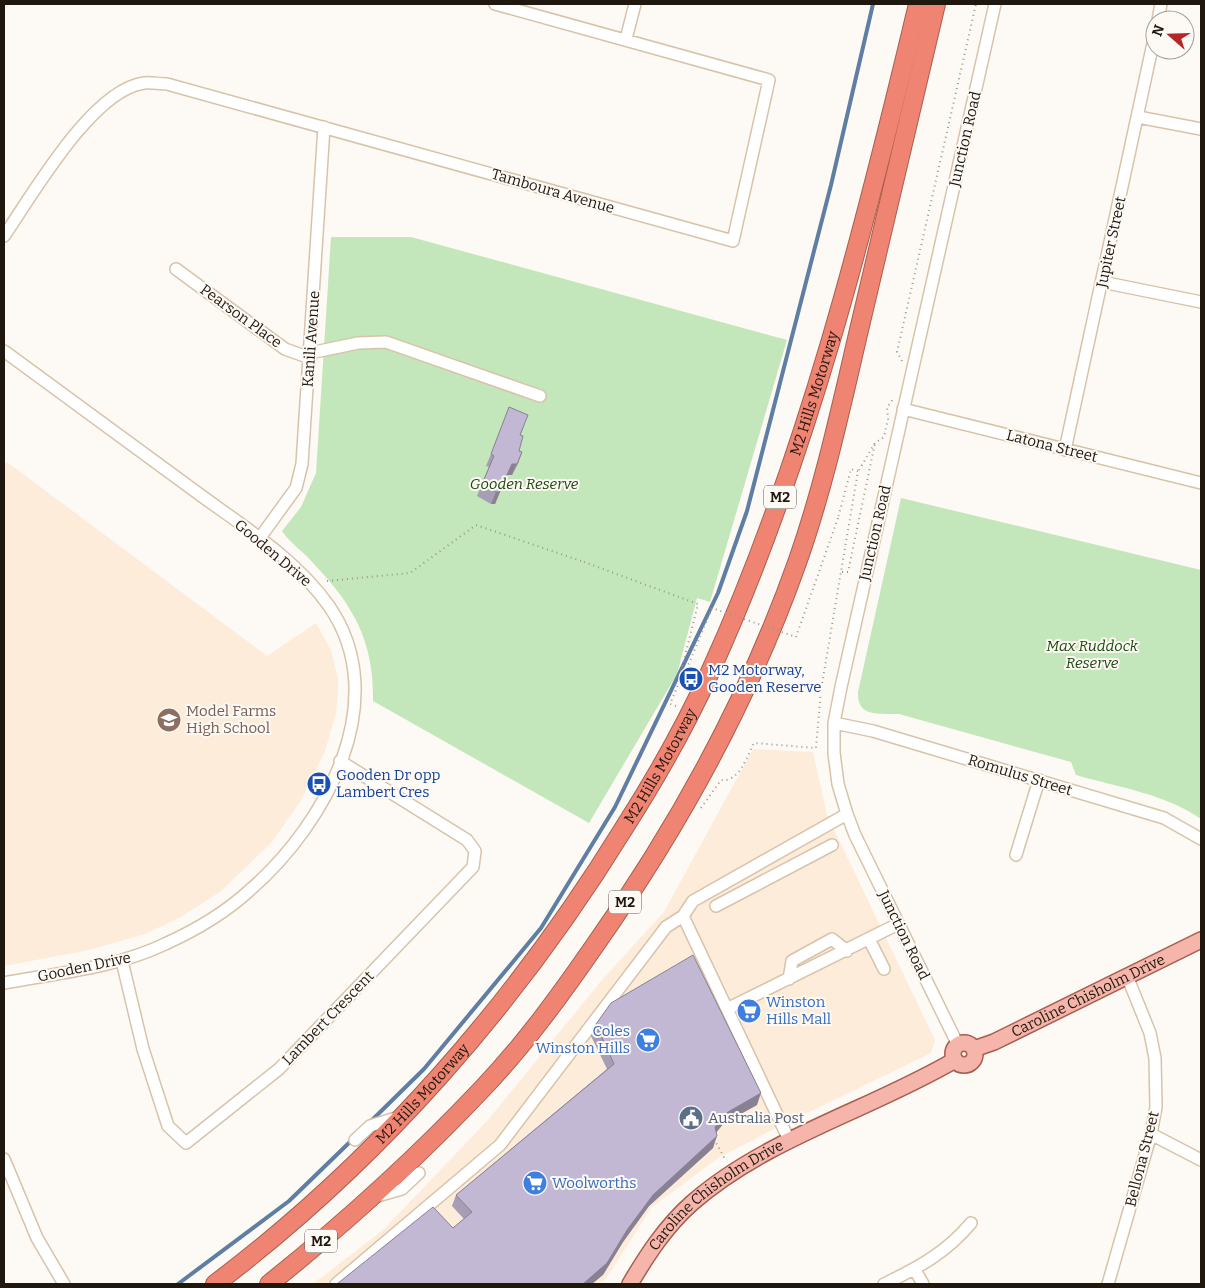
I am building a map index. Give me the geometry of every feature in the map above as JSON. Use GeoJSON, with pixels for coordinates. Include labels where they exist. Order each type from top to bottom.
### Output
{"type":"FeatureCollection","features":[{"type":"Feature","properties":{"kind":"highway","name":"M2 Hills Motorway"},"geometry":{"type":"LineString","coordinates":[[215,1284],[305,1210],[402,1116],[496,1009],[544,949],[591,882],[647,792],[710,673],[764,544],[791,466],[862,223],[918,4]]}},
{"type":"Feature","properties":{"kind":"highway","name":"M2 Hills Motorway"},"geometry":{"type":"LineString","coordinates":[[269,1284],[373,1197],[483,1088],[536,1027],[623,906],[654,858],[696,785],[741,698],[777,618],[800,556],[822,478],[936,4]]}},
{"type":"Feature","properties":{"kind":"main road","name":"Caroline Chisholm Drive"},"geometry":{"type":"LineString","coordinates":[[974,1049],[994,1042],[1201,940]]}},
{"type":"Feature","properties":{"kind":"main road"},"geometry":{"type":"LineString","coordinates":[[967,1043],[974,1049],[975,1057],[968,1064],[960,1064],[955,1060],[953,1053],[958,1045],[967,1043]]}},
{"type":"Feature","properties":{"kind":"main road","name":"Caroline Chisholm Drive"},"geometry":{"type":"LineString","coordinates":[[630,1284],[663,1234],[691,1204],[733,1172],[955,1060]]}},
{"type":"Feature","properties":{"kind":"street","name":"Tamboura Avenue"},"geometry":{"type":"LineString","coordinates":[[4,236],[84,121],[103,103],[124,89],[144,83],[167,84],[734,241],[769,80],[495,4]]}},
{"type":"Feature","properties":{"kind":"street"},"geometry":{"type":"LineString","coordinates":[[626,40],[635,4]]}},
{"type":"Feature","properties":{"kind":"street","name":"Junction Road"},"geometry":{"type":"LineString","coordinates":[[958,1045],[854,835],[835,768],[834,723],[995,4]]}},
{"type":"Feature","properties":{"kind":"street","name":"Jupiter Street"},"geometry":{"type":"LineString","coordinates":[[1065,450],[1150,60]]}},
{"type":"Feature","properties":{"kind":"street"},"geometry":{"type":"LineString","coordinates":[[1138,117],[1201,129]]}},
{"type":"Feature","properties":{"kind":"street","name":"Kanili Avenue"},"geometry":{"type":"LineString","coordinates":[[259,539],[296,488],[300,477],[310,355],[324,127]]}},
{"type":"Feature","properties":{"kind":"street","name":"Pearson Place"},"geometry":{"type":"LineString","coordinates":[[176,269],[286,349],[310,355]]}},
{"type":"Feature","properties":{"kind":"street"},"geometry":{"type":"LineString","coordinates":[[1102,282],[1201,302]]}},
{"type":"Feature","properties":{"kind":"street"},"geometry":{"type":"LineString","coordinates":[[310,355],[358,343],[386,342],[540,396]]}},
{"type":"Feature","properties":{"kind":"street","name":"Gooden Drive"},"geometry":{"type":"LineString","coordinates":[[4,351],[259,539],[300,572],[319,592],[346,636],[354,666],[356,697],[352,726],[330,786],[305,828],[278,863],[250,891],[192,931],[122,961],[4,983]]}},
{"type":"Feature","properties":{"kind":"street","name":"Latona Street"},"geometry":{"type":"LineString","coordinates":[[903,409],[1201,483]]}},
{"type":"Feature","properties":{"kind":"street","name":"Romulus Street"},"geometry":{"type":"LineString","coordinates":[[834,723],[873,731],[1164,818],[1201,839]]}},
{"type":"Feature","properties":{"kind":"street","name":"Lambert Crescent"},"geometry":{"type":"LineString","coordinates":[[122,961],[143,1048],[168,1126],[186,1143],[279,1069],[473,867],[475,852],[467,840],[340,761]]}},
{"type":"Feature","properties":{"kind":"street"},"geometry":{"type":"LineString","coordinates":[[1016,855],[1039,780]]}},
{"type":"Feature","properties":{"kind":"street"},"geometry":{"type":"LineString","coordinates":[[336,1284],[500,1145],[666,927],[683,916],[693,901],[847,814]]}},
{"type":"Feature","properties":{"kind":"street"},"geometry":{"type":"LineString","coordinates":[[716,906],[832,845]]}},
{"type":"Feature","properties":{"kind":"street"},"geometry":{"type":"LineString","coordinates":[[683,916],[790,1142]]}},
{"type":"Feature","properties":{"kind":"street"},"geometry":{"type":"LineString","coordinates":[[728,1010],[898,924]]}},
{"type":"Feature","properties":{"kind":"street"},"geometry":{"type":"LineString","coordinates":[[789,979],[792,961],[832,939],[847,951]]}},
{"type":"Feature","properties":{"kind":"street"},"geometry":{"type":"LineString","coordinates":[[869,939],[884,969]]}},
{"type":"Feature","properties":{"kind":"street","name":"Bellona Street"},"geometry":{"type":"LineString","coordinates":[[1108,1284],[1151,1134],[1156,1107],[1155,1058],[1142,1010],[1127,976]]}},
{"type":"Feature","properties":{"kind":"street"},"geometry":{"type":"LineString","coordinates":[[356,1140],[370,1126],[402,1116]]}},
{"type":"Feature","properties":{"kind":"street"},"geometry":{"type":"LineString","coordinates":[[1151,1134],[1201,1160]]}},
{"type":"Feature","properties":{"kind":"street"},"geometry":{"type":"LineString","coordinates":[[4,1159],[36,1238],[64,1284]]}},
{"type":"Feature","properties":{"kind":"street"},"geometry":{"type":"LineString","coordinates":[[373,1197],[402,1189],[420,1173]]}},
{"type":"Feature","properties":{"kind":"street"},"geometry":{"type":"LineString","coordinates":[[884,1284],[915,1270],[947,1248],[971,1223]]}},
{"type":"Feature","properties":{"kind":"street"},"geometry":{"type":"LineString","coordinates":[[915,1270],[923,1284]]}},
{"type":"Feature","properties":{"kind":"path"},"geometry":{"type":"LineString","coordinates":[[903,363],[897,352],[976,4]]}},
{"type":"Feature","properties":{"kind":"path"},"geometry":{"type":"LineString","coordinates":[[698,812],[721,780],[730,780],[736,776],[754,743],[816,748],[818,713],[858,470],[875,443],[884,437],[888,418],[886,408],[895,397]]}},
{"type":"Feature","properties":{"kind":"path"},"geometry":{"type":"LineString","coordinates":[[842,572],[848,572],[875,443]]}},
{"type":"Feature","properties":{"kind":"path"},"geometry":{"type":"LineString","coordinates":[[677,706],[670,704],[712,608],[796,637],[838,518],[851,469],[858,470]]}},
{"type":"Feature","properties":{"kind":"path"},"geometry":{"type":"LineString","coordinates":[[327,581],[410,573],[476,525],[698,604],[681,672],[683,673]]}},
{"type":"Feature","properties":{"kind":"path"},"geometry":{"type":"LineString","coordinates":[[713,1136],[725,1159]]}},
{"type":"Feature","properties":{"kind":"shaded area","name":"Model Farms High School"},"geometry":{"type":"Polygon","coordinates":[[[7,462],[267,656],[316,623],[331,650],[338,678],[338,692],[336,713],[325,751],[300,802],[271,843],[220,892],[181,917],[145,934],[89,950],[4,966],[4,465],[7,462]]]}},
{"type":"Feature","properties":{"kind":"shaded area","name":"Winston Hills Mall"},"geometry":{"type":"Polygon","coordinates":[[[753,749],[813,752],[827,815],[935,1040],[931,1053],[718,1158],[652,1207],[605,1280],[596,1284],[313,1284],[383,1230],[488,1120],[601,981],[664,912],[753,749]]]}},
{"type":"Feature","properties":{"kind":"green space","name":"Gooden Reserve"},"geometry":{"type":"Polygon","coordinates":[[[331,237],[411,237],[787,340],[710,602],[697,598],[677,674],[589,823],[373,701],[370,661],[359,626],[351,610],[328,580],[282,531],[301,507],[316,473],[331,237]]]}},
{"type":"Feature","properties":{"kind":"green space","name":"Max Ruddock Reserve"},"geometry":{"type":"Polygon","coordinates":[[[901,498],[1201,570],[1201,819],[1187,810],[1157,797],[1076,775],[1071,762],[899,714],[871,712],[861,706],[858,692],[901,498]]]}},
{"type":"Feature","properties":{"kind":"building"},"geometry":{"type":"Polygon","coordinates":[[[509,407],[528,415],[520,435],[523,436],[519,451],[522,452],[517,464],[512,464],[499,492],[496,492],[482,484],[494,456],[491,454],[509,407]]]}},
{"type":"Feature","properties":{"kind":"building"},"geometry":{"type":"Polygon","coordinates":[[[693,955],[761,1093],[728,1112],[715,1127],[717,1136],[653,1195],[627,1230],[607,1263],[583,1284],[337,1284],[433,1207],[453,1228],[472,1212],[456,1195],[614,1064],[596,1024],[611,1003],[693,955]]]}},
{"type":"Feature","properties":{"kind":"waterway"},"geometry":{"type":"LineString","coordinates":[[370,1122],[424,1069],[541,928],[615,807],[718,593],[747,511],[831,185],[873,4]]}},
{"type":"Feature","properties":{"kind":"waterway"},"geometry":{"type":"LineString","coordinates":[[178,1284],[289,1201],[353,1139]]}},
{"type":"Feature","properties":{"kind":"place","name":"M2 Motorway, Gooden Reserve"},"geometry":{"type":"Point","coordinates":[691,679]}},
{"type":"Feature","properties":{"kind":"place","name":"Model Farms High School"},"geometry":{"type":"Point","coordinates":[169,720]}},
{"type":"Feature","properties":{"kind":"place","name":"Gooden Dr opp Lambert Cres"},"geometry":{"type":"Point","coordinates":[319,784]}},
{"type":"Feature","properties":{"kind":"place","name":"Winston Hills Mall"},"geometry":{"type":"Point","coordinates":[749,1011]}},
{"type":"Feature","properties":{"kind":"place","name":"Coles Winston Hills"},"geometry":{"type":"Point","coordinates":[648,1040]}},
{"type":"Feature","properties":{"kind":"place","name":"Australia Post"},"geometry":{"type":"Point","coordinates":[691,1118]}},
{"type":"Feature","properties":{"kind":"place","name":"Woolworths"},"geometry":{"type":"Point","coordinates":[535,1183]}}]}
